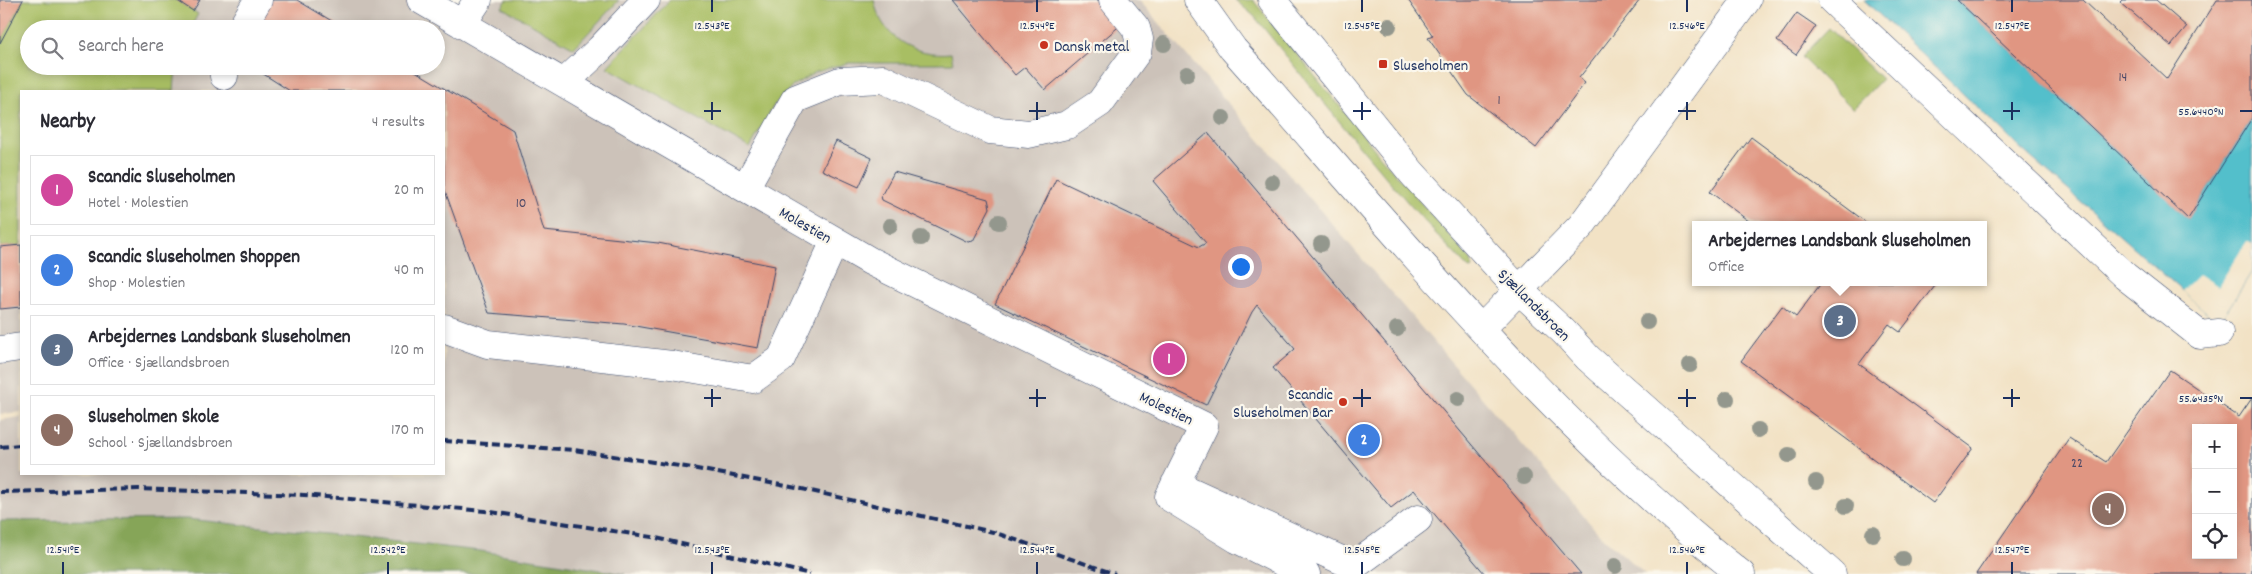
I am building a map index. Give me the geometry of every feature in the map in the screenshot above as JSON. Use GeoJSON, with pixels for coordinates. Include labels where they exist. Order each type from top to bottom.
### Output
{"type":"FeatureCollection","features":[{"type":"Feature","properties":{"kind":"street"},"geometry":{"type":"LineString","coordinates":[[246,20],[258,0]]}},
{"type":"Feature","properties":{"kind":"street","name":"Molestien"},"geometry":{"type":"LineString","coordinates":[[421,0],[870,261],[1204,426],[1175,484]]}},
{"type":"Feature","properties":{"kind":"street"},"geometry":{"type":"LineString","coordinates":[[462,24],[478,0]]}},
{"type":"Feature","properties":{"kind":"street"},"geometry":{"type":"LineString","coordinates":[[564,83],[600,49],[646,0]]}},
{"type":"Feature","properties":{"kind":"street"},"geometry":{"type":"LineString","coordinates":[[745,188],[795,99],[840,81],[883,79],[990,130],[1030,134],[1068,125],[1100,103],[1137,52],[1139,39],[1136,28],[1113,0]]}},
{"type":"Feature","properties":{"kind":"street"},"geometry":{"type":"LineString","coordinates":[[1198,0],[1234,49],[1544,395],[1644,493],[1741,574]]}},
{"type":"Feature","properties":{"kind":"street","name":"Sjællandsbroen"},"geometry":{"type":"LineString","coordinates":[[1272,0],[1412,173],[1519,290],[1564,332],[1588,358],[1832,574]]}},
{"type":"Feature","properties":{"kind":"street"},"geometry":{"type":"LineString","coordinates":[[1482,328],[1581,226],[1747,0]]}},
{"type":"Feature","properties":{"kind":"street"},"geometry":{"type":"LineString","coordinates":[[1832,0],[2125,276],[2200,335],[2219,333]]}},
{"type":"Feature","properties":{"kind":"street"},"geometry":{"type":"LineString","coordinates":[[445,328],[488,344],[672,365],[753,379],[781,360],[835,241]]}},
{"type":"Feature","properties":{"kind":"street"},"geometry":{"type":"LineString","coordinates":[[0,350],[20,347]]}},
{"type":"Feature","properties":{"kind":"street"},"geometry":{"type":"LineString","coordinates":[[1306,574],[1237,539],[1169,497],[1175,484],[1354,566],[1418,519]]}},
{"type":"Feature","properties":{"kind":"shaded area"},"geometry":{"type":"Polygon","coordinates":[[[0,0],[1139,0],[1600,535],[1645,574],[625,574],[481,551],[188,519],[0,521],[0,420],[20,417],[20,475],[445,475],[445,90],[20,90],[20,412],[0,414],[0,0]]]}},
{"type":"Feature","properties":{"kind":"shaded area"},"geometry":{"type":"Polygon","coordinates":[[[2083,0],[2217,0],[2167,79],[2083,0]]]}},
{"type":"Feature","properties":{"kind":"green space"},"geometry":{"type":"Polygon","coordinates":[[[23,0],[176,0],[198,14],[195,20],[20,20],[20,75],[175,75],[174,90],[20,90],[20,245],[0,247],[0,43],[23,0]]]}},
{"type":"Feature","properties":{"kind":"green space"},"geometry":{"type":"Polygon","coordinates":[[[507,0],[619,0],[574,48],[502,7],[507,0]]]}},
{"type":"Feature","properties":{"kind":"green space"},"geometry":{"type":"Polygon","coordinates":[[[670,0],[874,0],[884,25],[892,35],[913,48],[925,52],[951,53],[953,63],[849,63],[816,72],[794,85],[774,105],[750,148],[607,67],[670,0]]]}},
{"type":"Feature","properties":{"kind":"green space"},"geometry":{"type":"Polygon","coordinates":[[[1235,0],[1253,0],[1381,157],[1471,260],[1473,268],[1468,268],[1412,207],[1254,16],[1235,0]]]}},
{"type":"Feature","properties":{"kind":"green space"},"geometry":{"type":"Polygon","coordinates":[[[1829,28],[1882,79],[1853,109],[1801,57],[1829,28]]]}},
{"type":"Feature","properties":{"kind":"green space"},"geometry":{"type":"Polygon","coordinates":[[[188,519],[481,551],[625,574],[0,574],[0,521],[188,519]]]}},
{"type":"Feature","properties":{"kind":"water"},"geometry":{"type":"Polygon","coordinates":[[[1864,0],[1957,0],[2188,219],[2252,118],[2252,271],[2219,323],[2018,146],[1864,0]]]}},
{"type":"Feature","properties":{"kind":"pier"},"geometry":{"type":"Polygon","coordinates":[[[2247,241],[2252,244],[2252,271],[2219,323],[2182,291],[2199,274],[2218,286],[2247,241]]]}},
{"type":"Feature","properties":{"kind":"building"},"geometry":{"type":"Polygon","coordinates":[[[0,0],[23,0],[0,43],[0,0]]]}},
{"type":"Feature","properties":{"kind":"building"},"geometry":{"type":"Polygon","coordinates":[[[176,0],[200,0],[193,11],[176,0]]]}},
{"type":"Feature","properties":{"kind":"building"},"geometry":{"type":"Polygon","coordinates":[[[269,0],[297,0],[330,20],[256,20],[269,0]]]}},
{"type":"Feature","properties":{"kind":"building","name":"Dansk metal"},"geometry":{"type":"Polygon","coordinates":[[[953,0],[1104,0],[1124,22],[1045,90],[1025,67],[1015,75],[953,0]]]}},
{"type":"Feature","properties":{"kind":"building"},"geometry":{"type":"Polygon","coordinates":[[[1408,0],[1640,0],[1579,78],[1585,83],[1536,148],[1468,95],[1428,38],[1433,36],[1408,0]]]}},
{"type":"Feature","properties":{"kind":"building"},"geometry":{"type":"Polygon","coordinates":[[[1957,0],[2083,0],[2167,79],[2217,0],[2252,0],[2252,118],[2188,219],[1957,0]]]}},
{"type":"Feature","properties":{"kind":"building"},"geometry":{"type":"Polygon","coordinates":[[[2122,0],[2156,0],[2187,27],[2171,46],[2120,2],[2122,0]]]}},
{"type":"Feature","properties":{"kind":"building"},"geometry":{"type":"Polygon","coordinates":[[[1797,13],[1816,26],[1796,55],[1777,41],[1797,13]]]}},
{"type":"Feature","properties":{"kind":"building"},"geometry":{"type":"Polygon","coordinates":[[[265,75],[422,75],[513,130],[544,231],[658,243],[775,266],[758,348],[624,324],[489,313],[445,191],[445,90],[288,90],[265,75]]]}},
{"type":"Feature","properties":{"kind":"building"},"geometry":{"type":"Polygon","coordinates":[[[1208,133],[1581,574],[1485,574],[1414,490],[1391,508],[1273,368],[1295,349],[1257,305],[1206,405],[995,304],[1056,179],[1199,247],[1206,243],[1153,181],[1208,133]]]}},
{"type":"Feature","properties":{"kind":"building"},"geometry":{"type":"Polygon","coordinates":[[[1751,137],[1865,221],[1749,221],[1710,192],[1751,137]]]}},
{"type":"Feature","properties":{"kind":"building"},"geometry":{"type":"Polygon","coordinates":[[[836,141],[872,158],[859,187],[822,170],[836,141]]]}},
{"type":"Feature","properties":{"kind":"building"},"geometry":{"type":"Polygon","coordinates":[[[894,172],[988,199],[990,208],[973,241],[968,242],[882,200],[881,196],[894,172]]]}},
{"type":"Feature","properties":{"kind":"building"},"geometry":{"type":"Polygon","coordinates":[[[20,245],[20,307],[0,309],[0,247],[20,245]]]}},
{"type":"Feature","properties":{"kind":"building"},"geometry":{"type":"Polygon","coordinates":[[[1819,286],[1935,286],[1900,332],[1889,324],[1859,364],[1973,448],[1933,503],[1741,361],[1782,306],[1796,317],[1819,286]]]}},
{"type":"Feature","properties":{"kind":"building"},"geometry":{"type":"Polygon","coordinates":[[[2170,370],[2239,417],[2252,398],[2252,574],[1976,574],[2069,438],[2106,462],[2170,370]]]}},
{"type":"Feature","properties":{"kind":"railway"},"geometry":{"type":"LineString","coordinates":[[445,441],[574,450],[686,467],[802,489],[993,532],[1115,574]]}},
{"type":"Feature","properties":{"kind":"railway"},"geometry":{"type":"LineString","coordinates":[[0,447],[20,445]]}},
{"type":"Feature","properties":{"kind":"railway"},"geometry":{"type":"LineString","coordinates":[[0,492],[138,489],[304,495],[485,511],[652,537],[810,574]]}},
{"type":"Feature","properties":{"kind":"place","name":"Dansk metal"},"geometry":{"type":"Point","coordinates":[1044,45]}},
{"type":"Feature","properties":{"kind":"place","name":"Sluseholmen"},"geometry":{"type":"Point","coordinates":[1383,64]}},
{"type":"Feature","properties":{"kind":"place","name":"Arbejdernes Landsbank Sluseholmen"},"geometry":{"type":"Point","coordinates":[1840,321]}},
{"type":"Feature","properties":{"kind":"place","name":"Scandic Sluseholmen"},"geometry":{"type":"Point","coordinates":[1169,359]}},
{"type":"Feature","properties":{"kind":"place","name":"Scandic Sluseholmen Bar"},"geometry":{"type":"Point","coordinates":[1343,402]}},
{"type":"Feature","properties":{"kind":"place","name":"Scandic Sluseholmen Shoppen"},"geometry":{"type":"Point","coordinates":[1364,440]}},
{"type":"Feature","properties":{"kind":"place","name":"Sluseholmen Skole"},"geometry":{"type":"Point","coordinates":[2108,509]}}]}
